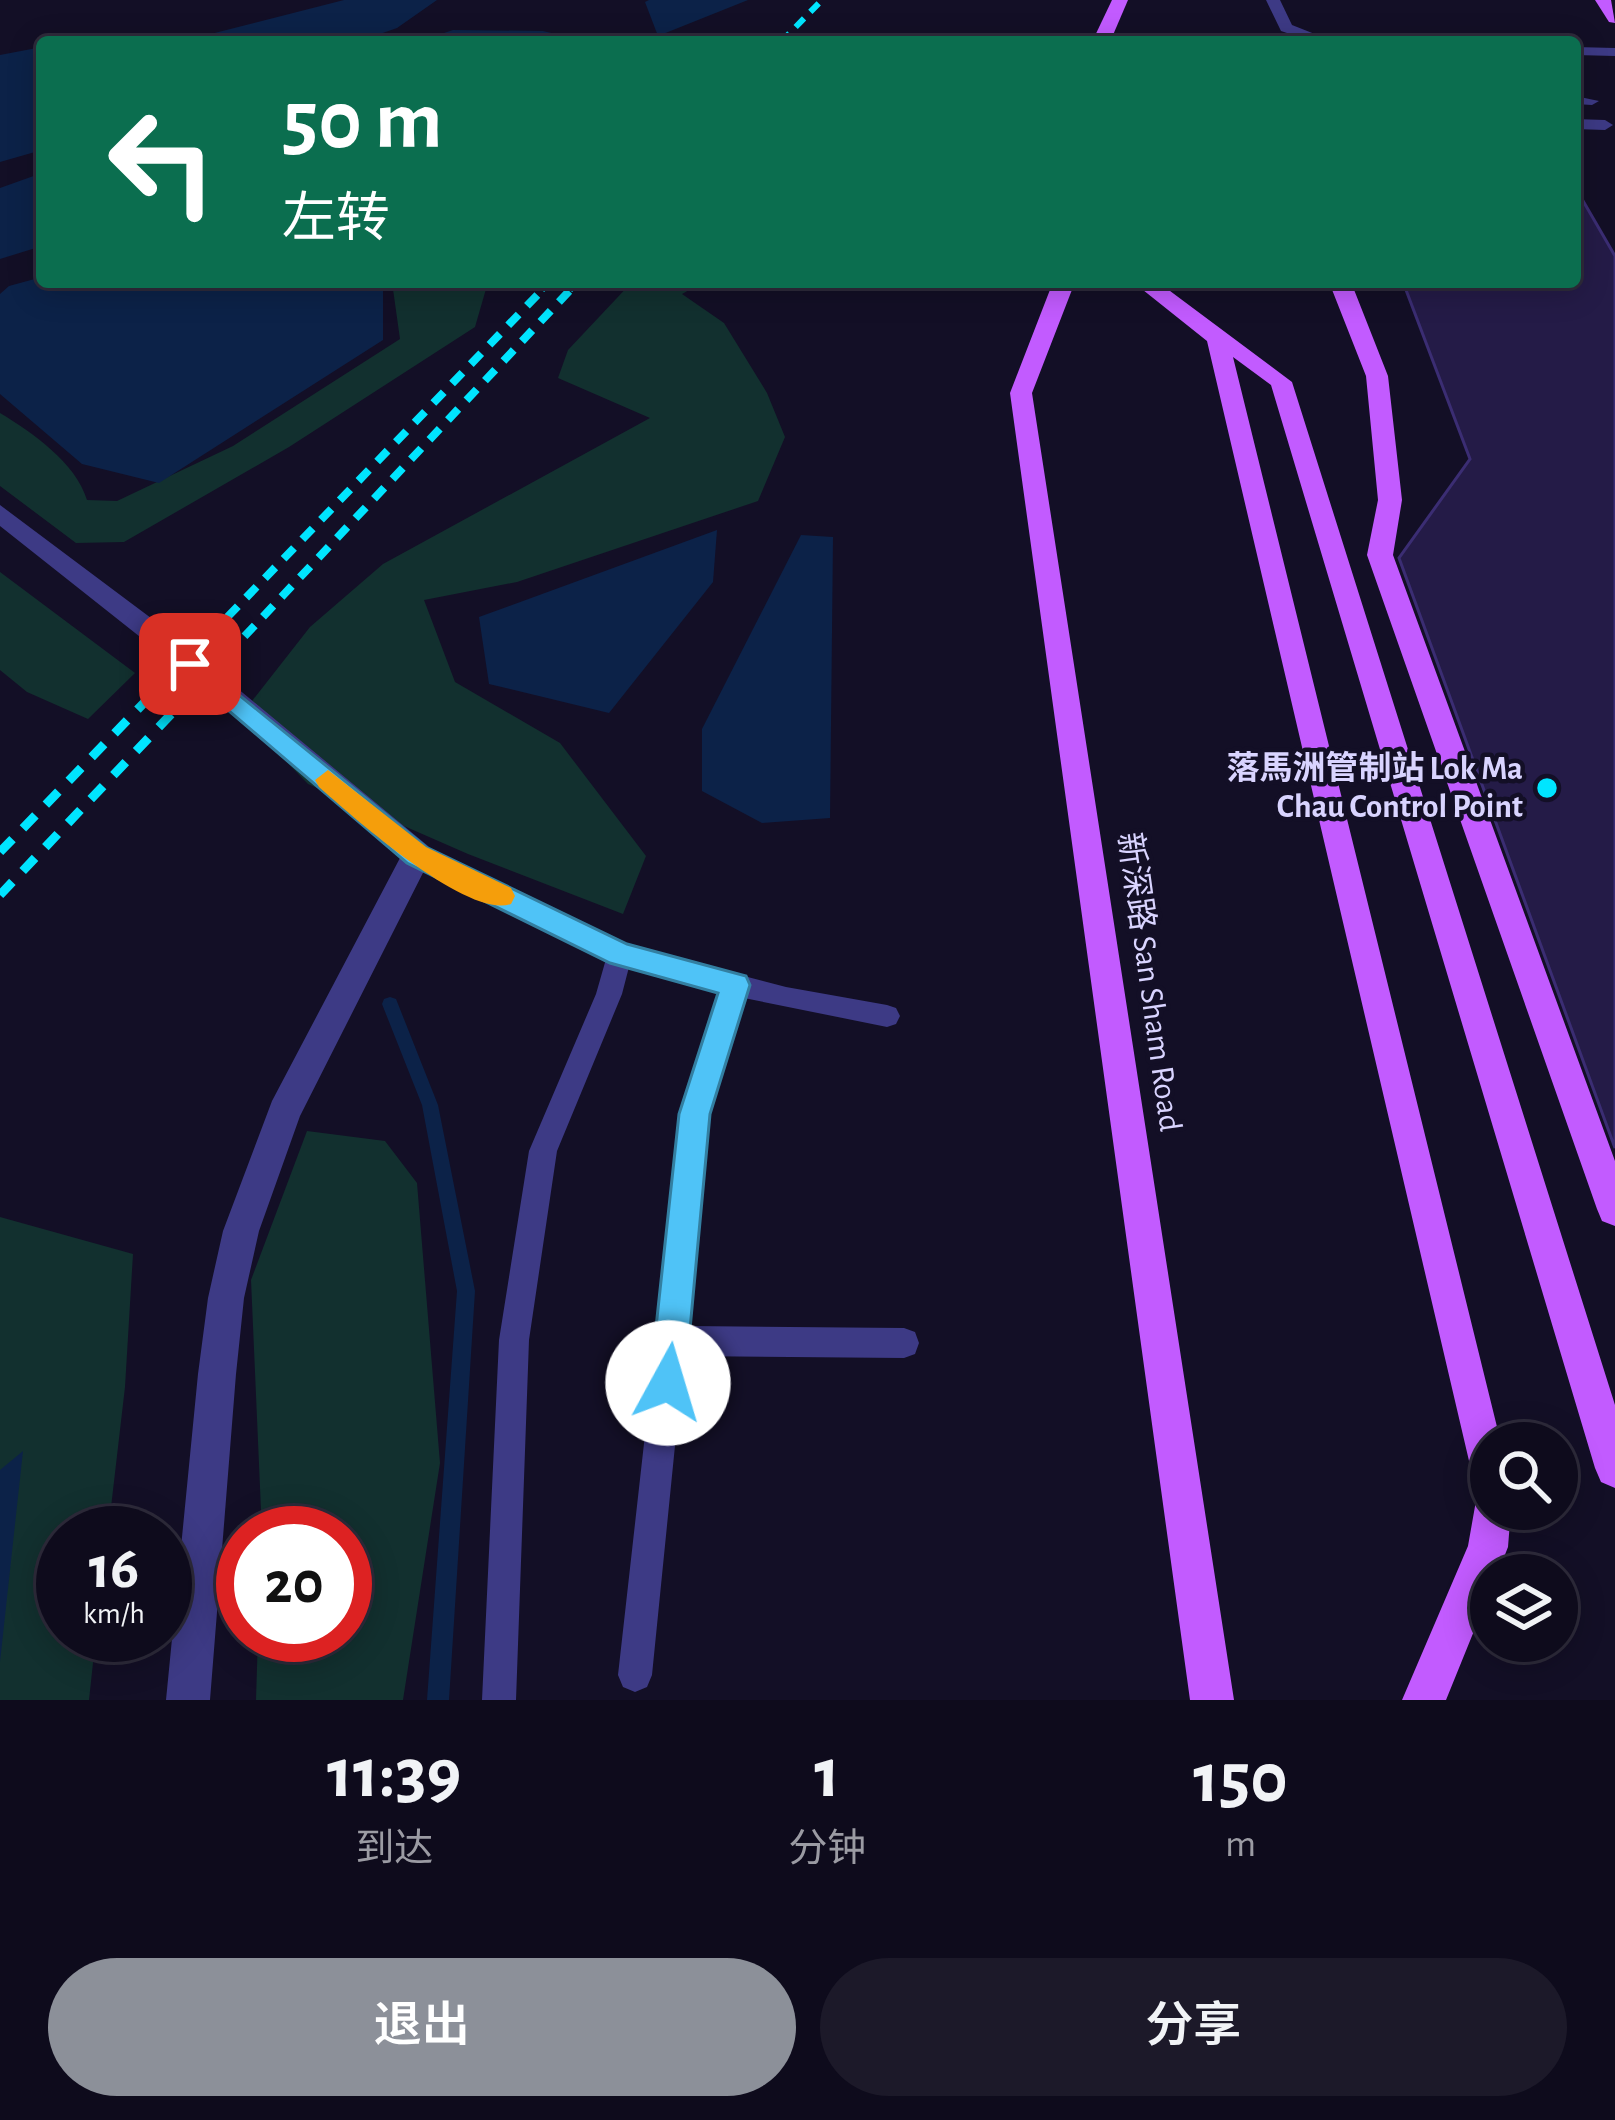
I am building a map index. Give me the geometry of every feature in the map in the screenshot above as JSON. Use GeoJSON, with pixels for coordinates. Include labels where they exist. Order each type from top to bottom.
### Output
{"type":"FeatureCollection","features":[{"type":"Feature","properties":{"kind":"main road"},"geometry":{"type":"LineString","coordinates":[[1603,0],[1615,18]]}},
{"type":"Feature","properties":{"kind":"main road"},"geometry":{"type":"LineString","coordinates":[[1110,36],[1122,2]]}},
{"type":"Feature","properties":{"kind":"main road","name":"新深路 San Sham Road"},"geometry":{"type":"LineString","coordinates":[[1062,288],[1021,393],[1211,1700]]}},
{"type":"Feature","properties":{"kind":"main road"},"geometry":{"type":"LineString","coordinates":[[1152,288],[1281,382],[1615,1468]]}},
{"type":"Feature","properties":{"kind":"main road"},"geometry":{"type":"LineString","coordinates":[[1342,288],[1377,376],[1390,500],[1380,555],[1615,1209]]}},
{"type":"Feature","properties":{"kind":"main road"},"geometry":{"type":"LineString","coordinates":[[1210,329],[1219,341],[1477,1422]]}},
{"type":"Feature","properties":{"kind":"main road"},"geometry":{"type":"LineString","coordinates":[[1424,1700],[1488,1547],[1489,1530]]}},
{"type":"Feature","properties":{"kind":"street"},"geometry":{"type":"LineString","coordinates":[[0,512],[158,637],[417,855],[284,1112],[242,1231],[226,1298],[217,1374],[188,1700]]}},
{"type":"Feature","properties":{"kind":"lane"},"geometry":{"type":"LineString","coordinates":[[1273,0],[1286,28],[1310,36]]}},
{"type":"Feature","properties":{"kind":"lane"},"geometry":{"type":"LineString","coordinates":[[1581,51],[1615,52]]}},
{"type":"Feature","properties":{"kind":"lane"},"geometry":{"type":"LineString","coordinates":[[1581,124],[1605,125]]}},
{"type":"Feature","properties":{"kind":"lane"},"geometry":{"type":"LineString","coordinates":[[417,855],[620,954],[735,985],[886,1016]]}},
{"type":"Feature","properties":{"kind":"lane"},"geometry":{"type":"LineString","coordinates":[[499,1700],[514,1340],[543,1150],[609,994],[620,954]]}},
{"type":"Feature","properties":{"kind":"lane"},"geometry":{"type":"LineString","coordinates":[[635,1675],[695,1114],[735,985]]}},
{"type":"Feature","properties":{"kind":"lane"},"geometry":{"type":"LineString","coordinates":[[673,1341],[904,1343]]}},
{"type":"Feature","properties":{"kind":"green space"},"geometry":{"type":"Polygon","coordinates":[[[393,288],[486,288],[475,327],[289,447],[124,542],[76,543],[0,486],[0,413],[63,461],[87,500],[117,501],[233,446],[400,339],[393,288]]]}},
{"type":"Feature","properties":{"kind":"green space"},"geometry":{"type":"Polygon","coordinates":[[[626,288],[692,288],[682,294],[724,323],[767,393],[785,437],[758,501],[517,582],[424,600],[455,682],[560,743],[646,856],[623,914],[468,854],[308,784],[241,715],[310,627],[383,564],[650,418],[558,378],[568,350],[626,288]]]}},
{"type":"Feature","properties":{"kind":"green space"},"geometry":{"type":"Polygon","coordinates":[[[0,572],[135,673],[88,719],[27,692],[0,670],[0,572]]]}},
{"type":"Feature","properties":{"kind":"green space"},"geometry":{"type":"Polygon","coordinates":[[[307,1131],[385,1141],[417,1183],[440,1463],[403,1700],[256,1700],[257,1662],[372,1662],[372,1506],[261,1506],[251,1280],[307,1131]]]}},
{"type":"Feature","properties":{"kind":"green space"},"geometry":{"type":"Polygon","coordinates":[[[0,1217],[133,1254],[111,1506],[36,1506],[36,1662],[93,1662],[89,1700],[0,1700],[0,1217]]]}},
{"type":"Feature","properties":{"kind":"water"},"geometry":{"type":"Polygon","coordinates":[[[344,0],[437,0],[397,28],[374,36],[203,36],[344,0]]]}},
{"type":"Feature","properties":{"kind":"water"},"geometry":{"type":"Polygon","coordinates":[[[649,0],[748,0],[658,36],[645,2],[649,0]]]}},
{"type":"Feature","properties":{"kind":"water"},"geometry":{"type":"Polygon","coordinates":[[[453,30],[543,31],[564,36],[435,36],[453,30]]]}},
{"type":"Feature","properties":{"kind":"water"},"geometry":{"type":"Polygon","coordinates":[[[36,48],[36,152],[0,162],[0,55],[36,48]]]}},
{"type":"Feature","properties":{"kind":"water"},"geometry":{"type":"Polygon","coordinates":[[[36,175],[36,248],[0,259],[0,188],[36,175]]]}},
{"type":"Feature","properties":{"kind":"water"},"geometry":{"type":"Polygon","coordinates":[[[36,279],[36,288],[383,288],[383,340],[159,483],[82,464],[0,394],[0,294],[9,286],[36,279]]]}},
{"type":"Feature","properties":{"kind":"water"},"geometry":{"type":"Polygon","coordinates":[[[717,530],[713,582],[609,713],[489,684],[479,617],[717,530]]]}},
{"type":"Feature","properties":{"kind":"water"},"geometry":{"type":"Polygon","coordinates":[[[801,535],[833,537],[830,818],[762,823],[702,791],[702,729],[801,535]]]}},
{"type":"Feature","properties":{"kind":"water"},"geometry":{"type":"Polygon","coordinates":[[[23,1451],[0,1662],[0,1470],[23,1451]]]}},
{"type":"Feature","properties":{"kind":"building","name":"落馬洲管制站 Lok Ma Chau Control Point"},"geometry":{"type":"Polygon","coordinates":[[[1581,197],[1615,256],[1615,1148],[1399,558],[1470,459],[1405,288],[1581,288],[1581,197]]]}},
{"type":"Feature","properties":{"kind":"waterway"},"geometry":{"type":"LineString","coordinates":[[390,1004],[430,1105],[466,1291],[438,1700]]}},
{"type":"Feature","properties":{"kind":"railway"},"geometry":{"type":"LineString","coordinates":[[787,36],[822,0]]}},
{"type":"Feature","properties":{"kind":"railway"},"geometry":{"type":"LineString","coordinates":[[190,656],[544,288]]}},
{"type":"Feature","properties":{"kind":"railway"},"geometry":{"type":"LineString","coordinates":[[226,656],[572,288]]}},
{"type":"Feature","properties":{"kind":"railway"},"geometry":{"type":"LineString","coordinates":[[0,852],[192,653]]}},
{"type":"Feature","properties":{"kind":"railway"},"geometry":{"type":"LineString","coordinates":[[0,895],[229,653]]}},
{"type":"Feature","properties":{"kind":"slow traffic"},"geometry":{"type":"LineString","coordinates":[[328,780],[417,855],[501,896]]}},
{"type":"Feature","properties":{"kind":"place","name":"落馬洲管制站 Lok Ma Chau Control Point"},"geometry":{"type":"Point","coordinates":[1547,788]}},
{"type":"Feature","properties":{"kind":"route"},"geometry":{"type":"LineString","coordinates":[[190,664],[417,855],[620,954],[735,985],[695,1114],[668,1383]]}}]}
